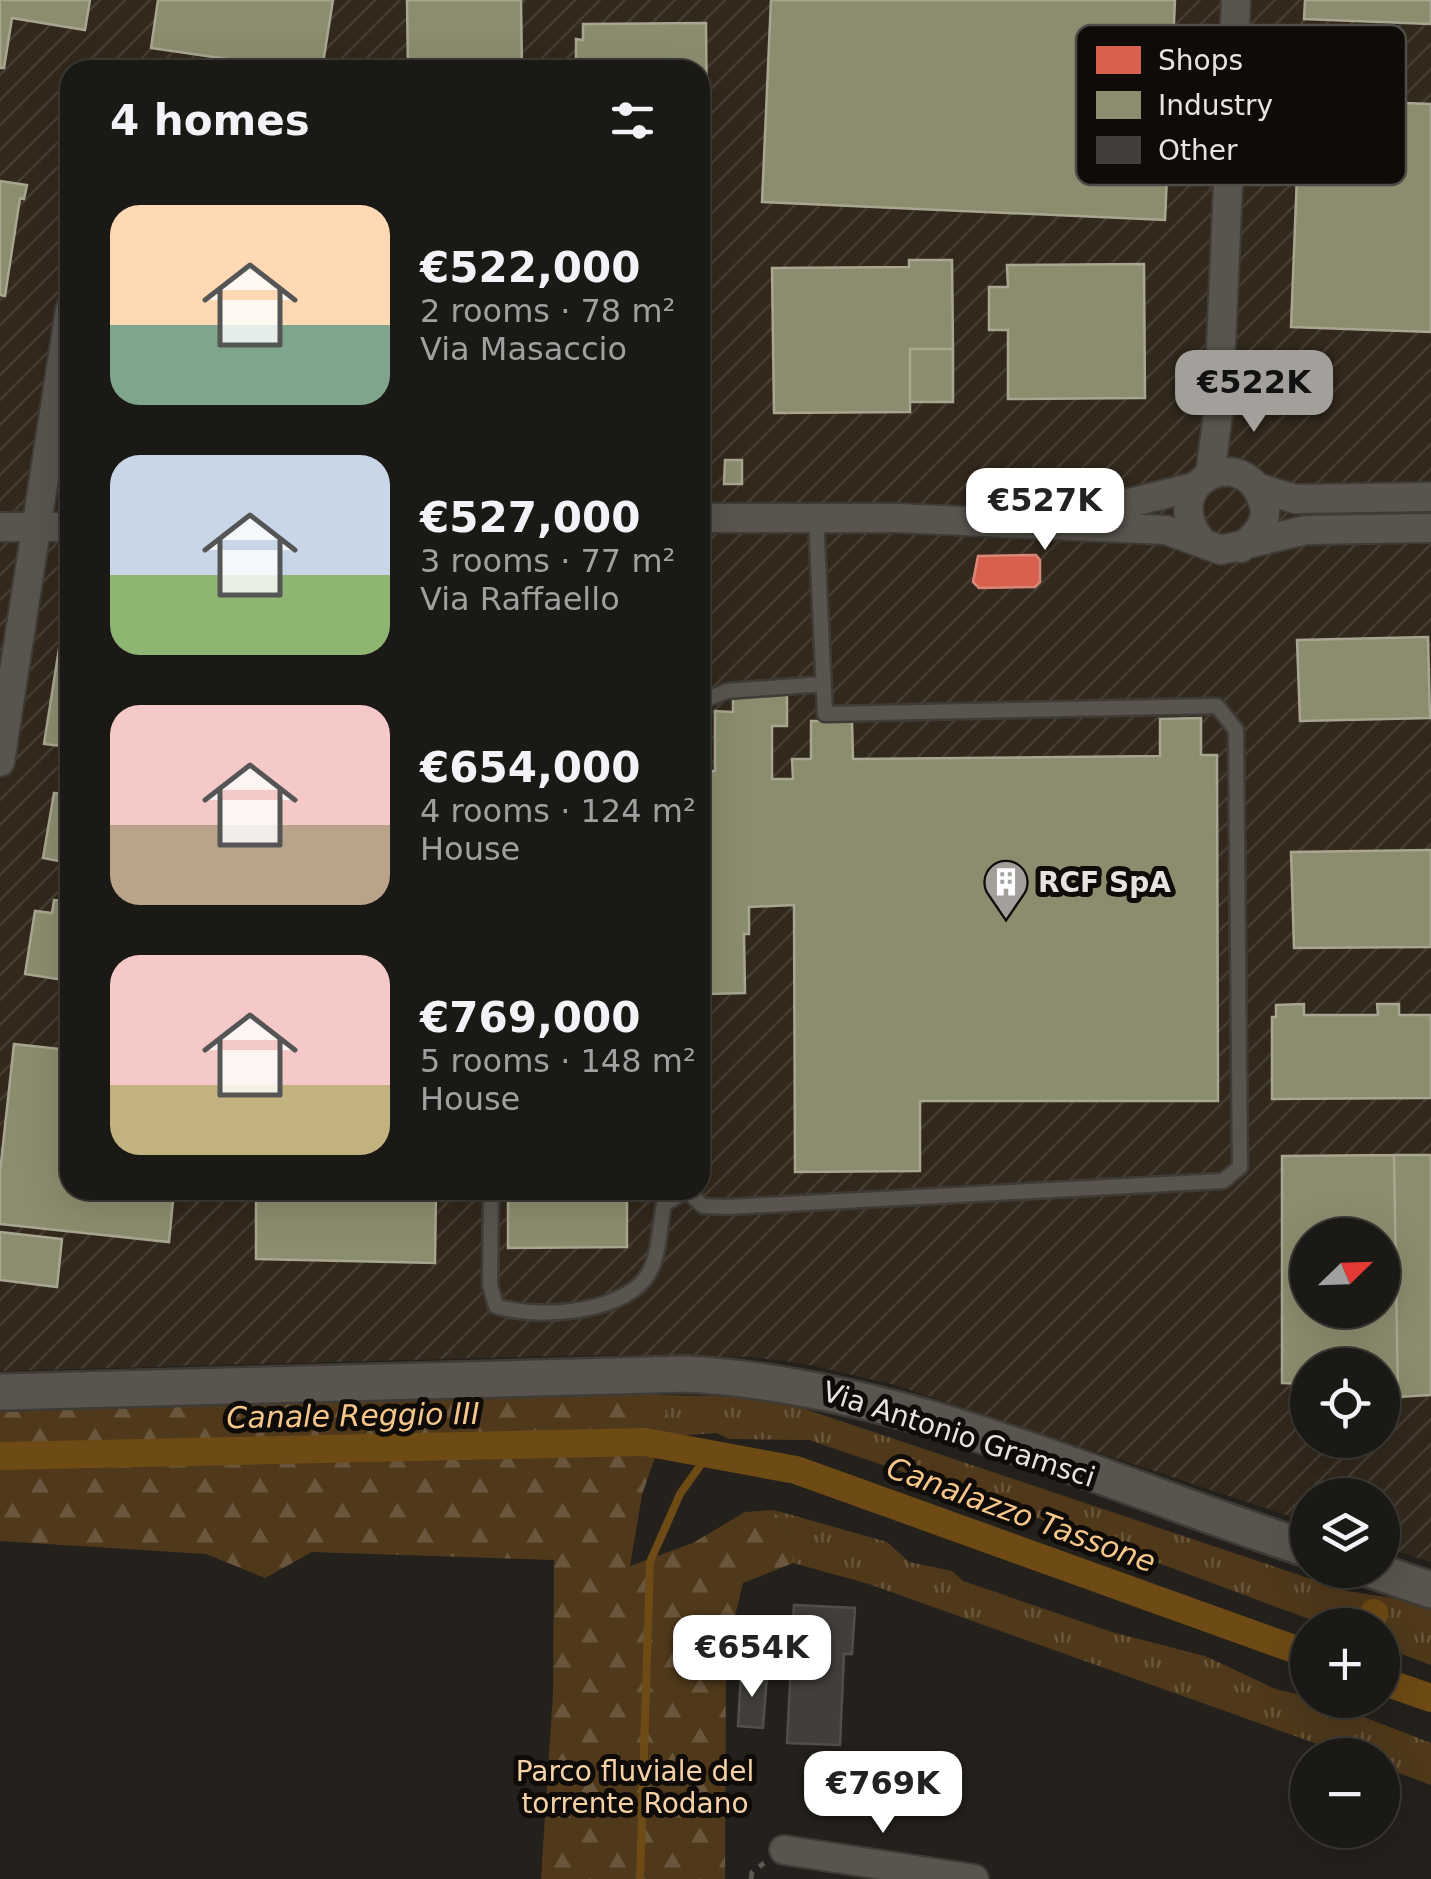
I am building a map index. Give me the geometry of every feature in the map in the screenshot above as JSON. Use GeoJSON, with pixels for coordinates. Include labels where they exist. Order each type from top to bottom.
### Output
{"type":"FeatureCollection","features":[{"type":"Feature","properties":{"kind":"street"},"geometry":{"type":"LineString","coordinates":[[1235,25],[1236,0]]}},
{"type":"Feature","properties":{"kind":"street"},"geometry":{"type":"LineString","coordinates":[[1228,185],[1218,415],[1225,480],[1266,510],[1259,533],[1241,548]]}},
{"type":"Feature","properties":{"kind":"street"},"geometry":{"type":"LineString","coordinates":[[0,762],[60,380]]}},
{"type":"Feature","properties":{"kind":"street"},"geometry":{"type":"LineString","coordinates":[[1202,542],[1189,526],[1186,506],[1225,480]]}},
{"type":"Feature","properties":{"kind":"street"},"geometry":{"type":"LineString","coordinates":[[896,518],[1129,503],[1225,480],[1295,499],[1431,497]]}},
{"type":"Feature","properties":{"kind":"street"},"geometry":{"type":"LineString","coordinates":[[710,518],[896,518],[1166,530],[1220,550],[1306,530],[1431,528]]}},
{"type":"Feature","properties":{"kind":"street"},"geometry":{"type":"LineString","coordinates":[[0,527],[60,528]]}},
{"type":"Feature","properties":{"kind":"street","name":"Via Antonio Gramsci"},"geometry":{"type":"LineString","coordinates":[[0,1392],[687,1374],[782,1382],[858,1398],[1290,1543]]}},
{"type":"Feature","properties":{"kind":"street"},"geometry":{"type":"LineString","coordinates":[[784,1850],[974,1879]]}},
{"type":"Feature","properties":{"kind":"lane"},"geometry":{"type":"LineString","coordinates":[[696,1200],[702,1206],[728,1207],[1223,1181],[1240,1167],[1236,730],[1218,706],[825,714],[816,518]]}},
{"type":"Feature","properties":{"kind":"lane"},"geometry":{"type":"LineString","coordinates":[[710,698],[727,692],[824,684]]}},
{"type":"Feature","properties":{"kind":"lane"},"geometry":{"type":"LineString","coordinates":[[490,1200],[490,1285],[496,1306],[517,1313],[597,1308],[645,1279],[660,1238],[664,1204],[670,1200]]}},
{"type":"Feature","properties":{"kind":"shaded area"},"geometry":{"type":"Polygon","coordinates":[[[0,0],[1431,0],[1431,1562],[1400,1552],[1400,1478],[1290,1478],[1290,1516],[892,1384],[801,1363],[750,1357],[589,1355],[0,1371],[0,0]]]}},
{"type":"Feature","properties":{"kind":"green space","name":"Parco fluviale del torrente Rodano"},"geometry":{"type":"Polygon","coordinates":[[[643,1392],[662,1395],[667,1422],[642,1495],[630,1566],[693,1543],[745,1512],[774,1510],[793,1542],[793,1563],[743,1583],[726,1653],[725,1879],[541,1879],[553,1694],[554,1560],[312,1552],[265,1578],[206,1554],[0,1541],[0,1412],[643,1392]]]}},
{"type":"Feature","properties":{"kind":"green space"},"geometry":{"type":"Polygon","coordinates":[[[662,1395],[754,1397],[796,1406],[1290,1572],[1290,1588],[1338,1588],[1431,1604],[1431,1665],[1400,1653],[1400,1608],[1290,1608],[1290,1612],[1021,1512],[809,1440],[729,1439],[716,1433],[662,1437],[667,1422],[662,1395]]]}},
{"type":"Feature","properties":{"kind":"green space"},"geometry":{"type":"Polygon","coordinates":[[[774,1510],[887,1542],[909,1562],[952,1571],[963,1581],[1115,1633],[1205,1656],[1290,1692],[1290,1718],[1366,1718],[1431,1743],[1431,1785],[1400,1773],[1400,1738],[1300,1738],[869,1584],[793,1563],[793,1542],[774,1510]]]}},
{"type":"Feature","properties":{"kind":"building: Shops"},"geometry":{"type":"Polygon","coordinates":[[[1036,555],[1040,560],[1040,582],[1035,587],[979,588],[973,582],[978,556],[1036,555]]]}},
{"type":"Feature","properties":{"kind":"building: Industry"},"geometry":{"type":"Polygon","coordinates":[[[0,0],[90,0],[85,30],[12,18],[4,68],[0,68],[0,0]]]}},
{"type":"Feature","properties":{"kind":"building: Industry"},"geometry":{"type":"Polygon","coordinates":[[[158,0],[333,0],[324,60],[234,60],[151,48],[158,0]]]}},
{"type":"Feature","properties":{"kind":"building: Industry"},"geometry":{"type":"Polygon","coordinates":[[[407,0],[521,0],[522,60],[408,60],[407,0]]]}},
{"type":"Feature","properties":{"kind":"building: Industry"},"geometry":{"type":"Polygon","coordinates":[[[771,0],[1175,0],[1174,25],[1076,25],[1076,185],[1167,185],[1165,220],[762,202],[771,0]]]}},
{"type":"Feature","properties":{"kind":"building: Industry"},"geometry":{"type":"Polygon","coordinates":[[[1305,0],[1431,0],[1431,24],[1304,19],[1305,0]]]}},
{"type":"Feature","properties":{"kind":"building: Industry"},"geometry":{"type":"Polygon","coordinates":[[[706,23],[706,60],[576,60],[576,39],[583,40],[583,24],[706,23]]]}},
{"type":"Feature","properties":{"kind":"building: Industry"},"geometry":{"type":"Polygon","coordinates":[[[1406,103],[1431,104],[1431,332],[1291,327],[1297,185],[1406,185],[1406,103]]]}},
{"type":"Feature","properties":{"kind":"building: Industry"},"geometry":{"type":"Polygon","coordinates":[[[0,181],[27,185],[24,199],[20,198],[5,296],[0,295],[0,181]]]}},
{"type":"Feature","properties":{"kind":"building: Industry"},"geometry":{"type":"Polygon","coordinates":[[[909,260],[952,260],[953,349],[910,349],[910,412],[774,413],[772,268],[909,267],[909,260]]]}},
{"type":"Feature","properties":{"kind":"building: Industry"},"geometry":{"type":"Polygon","coordinates":[[[1144,264],[1145,398],[1008,399],[1008,330],[989,330],[989,287],[1008,287],[1007,265],[1144,264]]]}},
{"type":"Feature","properties":{"kind":"building: Industry"},"geometry":{"type":"Polygon","coordinates":[[[910,349],[953,349],[953,402],[910,402],[910,349]]]}},
{"type":"Feature","properties":{"kind":"building: Industry"},"geometry":{"type":"Polygon","coordinates":[[[725,460],[742,460],[742,484],[724,484],[725,460]]]}},
{"type":"Feature","properties":{"kind":"building: Industry"},"geometry":{"type":"Polygon","coordinates":[[[1428,637],[1430,718],[1300,721],[1297,640],[1428,637]]]}},
{"type":"Feature","properties":{"kind":"building: Industry"},"geometry":{"type":"Polygon","coordinates":[[[60,642],[60,746],[44,744],[60,642]]]}},
{"type":"Feature","properties":{"kind":"building: Industry","name":"RCF SpA"},"geometry":{"type":"Polygon","coordinates":[[[787,693],[787,726],[772,726],[772,779],[793,779],[792,759],[811,759],[811,721],[852,721],[853,759],[1160,756],[1160,719],[1201,718],[1201,755],[1217,755],[1218,1101],[920,1101],[920,1171],[795,1172],[794,905],[749,907],[749,934],[744,934],[745,993],[710,994],[710,771],[715,771],[715,711],[733,712],[733,694],[787,693]]]}},
{"type":"Feature","properties":{"kind":"building: Industry"},"geometry":{"type":"Polygon","coordinates":[[[54,793],[60,794],[60,861],[43,858],[54,793]]]}},
{"type":"Feature","properties":{"kind":"building: Industry"},"geometry":{"type":"Polygon","coordinates":[[[1431,850],[1431,947],[1294,948],[1291,852],[1431,850]]]}},
{"type":"Feature","properties":{"kind":"building: Industry"},"geometry":{"type":"Polygon","coordinates":[[[54,900],[60,901],[60,979],[25,974],[35,911],[52,913],[54,900]]]}},
{"type":"Feature","properties":{"kind":"building: Industry"},"geometry":{"type":"Polygon","coordinates":[[[1304,1004],[1304,1015],[1378,1015],[1377,1004],[1399,1004],[1399,1015],[1431,1015],[1431,1098],[1272,1099],[1272,1017],[1276,1017],[1276,1005],[1304,1004]]]}},
{"type":"Feature","properties":{"kind":"building: Industry"},"geometry":{"type":"Polygon","coordinates":[[[14,1044],[60,1049],[60,1200],[173,1200],[169,1242],[0,1224],[0,1172],[14,1044]]]}},
{"type":"Feature","properties":{"kind":"building: Industry"},"geometry":{"type":"Polygon","coordinates":[[[1394,1155],[1395,1218],[1290,1218],[1290,1328],[1397,1328],[1397,1348],[1290,1348],[1290,1383],[1282,1383],[1282,1156],[1394,1155]]]}},
{"type":"Feature","properties":{"kind":"building: Industry"},"geometry":{"type":"Polygon","coordinates":[[[1394,1155],[1431,1155],[1431,1395],[1400,1397],[1397,1328],[1400,1328],[1400,1218],[1395,1218],[1394,1155]]]}},
{"type":"Feature","properties":{"kind":"building: Industry"},"geometry":{"type":"Polygon","coordinates":[[[256,1200],[436,1200],[435,1263],[256,1259],[256,1200]]]}},
{"type":"Feature","properties":{"kind":"building: Industry"},"geometry":{"type":"Polygon","coordinates":[[[508,1200],[627,1200],[627,1247],[508,1248],[508,1200]]]}},
{"type":"Feature","properties":{"kind":"building: Industry"},"geometry":{"type":"Polygon","coordinates":[[[0,1232],[62,1239],[57,1287],[0,1280],[0,1232]]]}},
{"type":"Feature","properties":{"kind":"building: Other"},"geometry":{"type":"Polygon","coordinates":[[[794,1605],[855,1608],[852,1654],[844,1654],[840,1745],[787,1743],[794,1605]]]}},
{"type":"Feature","properties":{"kind":"building: Other"},"geometry":{"type":"Polygon","coordinates":[[[741,1673],[767,1675],[763,1728],[738,1726],[741,1673]]]}},
{"type":"Feature","properties":{"kind":"waterway","name":"Canale Reggio III"},"geometry":{"type":"LineString","coordinates":[[0,1456],[645,1442],[796,1470],[1290,1648]]}},
{"type":"Feature","properties":{"kind":"waterway"},"geometry":{"type":"LineString","coordinates":[[640,1879],[650,1562],[680,1494],[707,1456]]}},
{"type":"Feature","properties":{"kind":"waterway","name":"Canalazzo Tassone"},"geometry":{"type":"LineString","coordinates":[[1400,1687],[1431,1698]]}},
{"type":"Feature","properties":{"kind":"place","name":"RCF SpA"},"geometry":{"type":"Point","coordinates":[1006,920]}}]}
